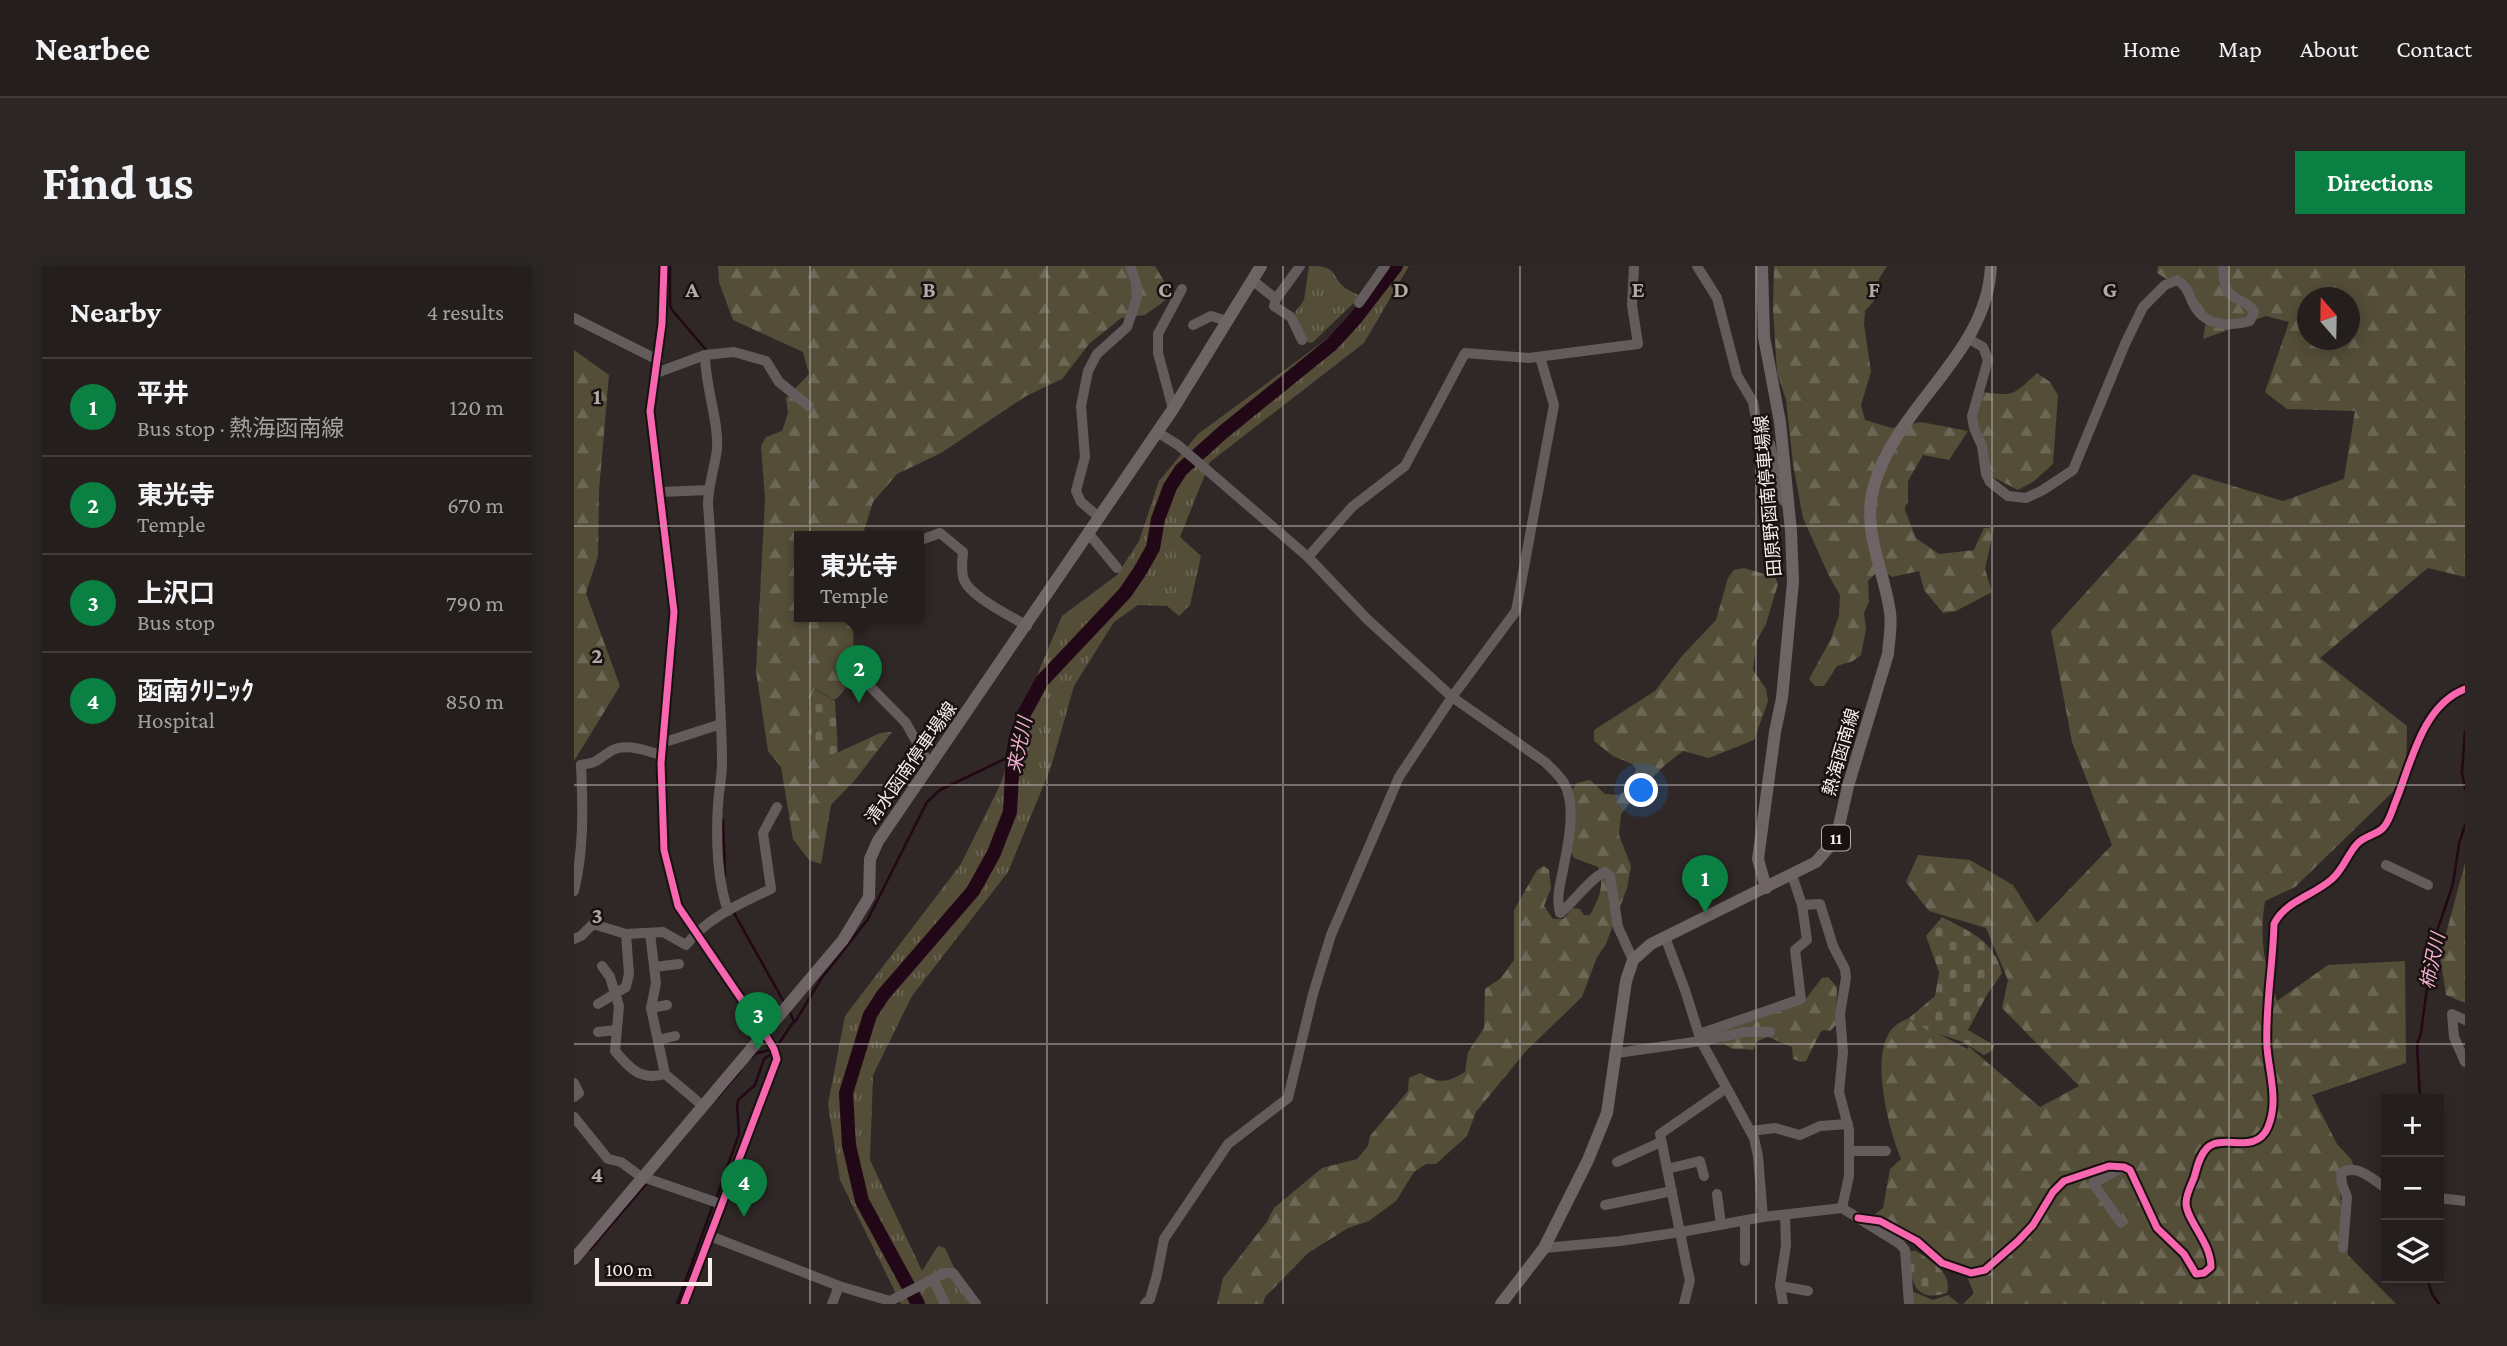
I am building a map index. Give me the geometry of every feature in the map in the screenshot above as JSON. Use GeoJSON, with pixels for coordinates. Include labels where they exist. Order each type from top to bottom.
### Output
{"type":"FeatureCollection","features":[{"type":"Feature","properties":{"kind":"main road","name":"清水函南停車場線"},"geometry":{"type":"LineString","coordinates":[[574,1259],[765,1034],[843,940],[861,914],[869,897],[872,853],[1173,409],[1261,266]]}},
{"type":"Feature","properties":{"kind":"main road","name":"田原野函南停車場線"},"geometry":{"type":"LineString","coordinates":[[1762,266],[1764,337],[1780,422],[1789,505],[1793,582],[1791,624],[1758,859],[1766,888]]}},
{"type":"Feature","properties":{"kind":"main road","name":"熱海函南線"},"geometry":{"type":"LineString","coordinates":[[1633,960],[1651,944],[1816,862],[1836,839],[1848,786],[1888,654],[1890,611],[1873,547],[1869,512],[1873,487],[1883,460],[1969,339],[1988,292],[1991,266]]}},
{"type":"Feature","properties":{"kind":"main road"},"geometry":{"type":"LineString","coordinates":[[1501,1304],[1544,1248],[1588,1160],[1607,1114],[1626,981],[1633,960]]}},
{"type":"Feature","properties":{"kind":"street"},"geometry":{"type":"LineString","coordinates":[[664,266],[664,303],[650,411],[674,611],[662,749],[666,860],[675,899],[765,1034],[774,1049],[776,1062],[715,1202],[710,1236],[684,1304]]}},
{"type":"Feature","properties":{"kind":"street"},"geometry":{"type":"LineString","coordinates":[[1100,518],[1081,502],[1076,491],[1085,457],[1081,406],[1088,370],[1097,354],[1127,327],[1137,298],[1136,282],[1130,266]]}},
{"type":"Feature","properties":{"kind":"street"},"geometry":{"type":"LineString","coordinates":[[1300,266],[1276,299],[1274,306],[1291,317],[1302,340]]}},
{"type":"Feature","properties":{"kind":"street"},"geometry":{"type":"LineString","coordinates":[[1359,303],[1385,266]]}},
{"type":"Feature","properties":{"kind":"street"},"geometry":{"type":"LineString","coordinates":[[1308,557],[1352,508],[1405,466],[1465,353],[1529,358],[1638,344],[1632,305],[1634,266]]}},
{"type":"Feature","properties":{"kind":"street"},"geometry":{"type":"LineString","coordinates":[[1697,266],[1717,298],[1737,375],[1753,402],[1755,414],[1770,444],[1783,500],[1789,505]]}},
{"type":"Feature","properties":{"kind":"street"},"geometry":{"type":"LineString","coordinates":[[1969,339],[1983,347],[1988,360],[1972,416],[1982,446],[1986,474],[1990,482],[2008,496],[2026,498],[2073,470],[2143,307],[2165,285],[2177,281],[2185,285],[2196,309],[2204,318],[2217,324],[2250,321],[2254,312],[2250,305],[2226,289],[2223,266]]}},
{"type":"Feature","properties":{"kind":"street"},"geometry":{"type":"LineString","coordinates":[[1252,280],[1276,299]]}},
{"type":"Feature","properties":{"kind":"street"},"geometry":{"type":"LineString","coordinates":[[1173,409],[1158,354],[1158,334],[1182,289]]}},
{"type":"Feature","properties":{"kind":"street"},"geometry":{"type":"LineString","coordinates":[[1193,325],[1211,316],[1227,321]]}},
{"type":"Feature","properties":{"kind":"street"},"geometry":{"type":"LineString","coordinates":[[574,318],[658,360]]}},
{"type":"Feature","properties":{"kind":"street"},"geometry":{"type":"LineString","coordinates":[[656,373],[705,355],[734,352],[766,361],[779,382],[809,406]]}},
{"type":"Feature","properties":{"kind":"street"},"geometry":{"type":"LineString","coordinates":[[705,355],[706,382],[717,448],[708,490],[720,667],[723,761],[718,806],[721,888],[728,911]]}},
{"type":"Feature","properties":{"kind":"street"},"geometry":{"type":"LineString","coordinates":[[1146,1304],[1157,1275],[1164,1240],[1228,1144],[1289,1098],[1313,994],[1331,935],[1399,776],[1452,697],[1516,611],[1554,405],[1540,357]]}},
{"type":"Feature","properties":{"kind":"street"},"geometry":{"type":"LineString","coordinates":[[1157,432],[1178,445],[1308,557],[1367,619],[1452,697],[1545,762],[1564,783],[1569,799],[1569,818],[1557,900],[1560,914],[1597,876],[1605,872],[1610,876],[1618,927],[1633,960]]}},
{"type":"Feature","properties":{"kind":"street"},"geometry":{"type":"LineString","coordinates":[[661,492],[708,490]]}},
{"type":"Feature","properties":{"kind":"street"},"geometry":{"type":"LineString","coordinates":[[924,539],[940,533],[960,549],[963,552],[963,578],[967,585],[1027,626]]}},
{"type":"Feature","properties":{"kind":"street"},"geometry":{"type":"LineString","coordinates":[[1089,534],[1117,568]]}},
{"type":"Feature","properties":{"kind":"street"},"geometry":{"type":"LineString","coordinates":[[856,672],[906,723],[930,766]]}},
{"type":"Feature","properties":{"kind":"street"},"geometry":{"type":"LineString","coordinates":[[1858,1218],[1880,1221],[1917,1241],[1942,1263],[1971,1273],[1985,1270],[2018,1241],[2064,1181],[2109,1166],[2124,1167],[2133,1175],[2161,1233],[2184,1254],[2196,1274],[2208,1270],[2211,1267],[2210,1254],[2187,1211],[2185,1201],[2201,1156],[2207,1147],[2214,1144],[2247,1143],[2262,1138],[2269,1126],[2273,1097],[2267,1048],[2274,924],[2279,913],[2287,906],[2310,895],[2335,877],[2357,843],[2383,829],[2406,779],[2416,743],[2425,725],[2454,694],[2465,689]]}},
{"type":"Feature","properties":{"kind":"street"},"geometry":{"type":"LineString","coordinates":[[574,891],[580,848],[578,820],[581,765],[595,763],[615,749],[662,749],[721,724]]}},
{"type":"Feature","properties":{"kind":"street"},"geometry":{"type":"LineString","coordinates":[[574,939],[593,924],[626,934],[667,933],[686,944],[696,931],[771,889],[763,834],[765,825],[777,807]]}},
{"type":"Feature","properties":{"kind":"street"},"geometry":{"type":"LineString","coordinates":[[2386,865],[2428,885]]}},
{"type":"Feature","properties":{"kind":"street"},"geometry":{"type":"LineString","coordinates":[[1700,1038],[1801,999],[1795,950],[1807,940],[1802,905],[1792,875]]}},
{"type":"Feature","properties":{"kind":"street"},"geometry":{"type":"LineString","coordinates":[[1802,905],[1820,904],[1833,946],[1845,970],[1846,983],[1840,1014],[1843,1052],[1839,1092],[1848,1124],[1849,1176],[1842,1208]]}},
{"type":"Feature","properties":{"kind":"street"},"geometry":{"type":"LineString","coordinates":[[650,933],[656,986],[651,1009],[664,1074],[704,1106]]}},
{"type":"Feature","properties":{"kind":"street"},"geometry":{"type":"LineString","coordinates":[[598,1004],[624,990],[629,979],[626,934]]}},
{"type":"Feature","properties":{"kind":"street"},"geometry":{"type":"LineString","coordinates":[[1665,937],[1700,1038],[1725,1089],[1751,1131],[1758,1156],[1763,1217]]}},
{"type":"Feature","properties":{"kind":"street"},"geometry":{"type":"LineString","coordinates":[[654,967],[679,964]]}},
{"type":"Feature","properties":{"kind":"street"},"geometry":{"type":"LineString","coordinates":[[602,966],[610,977],[619,1009],[615,1051],[631,1067],[648,1077],[664,1074]]}},
{"type":"Feature","properties":{"kind":"street"},"geometry":{"type":"LineString","coordinates":[[651,1009],[667,1005]]}},
{"type":"Feature","properties":{"kind":"street"},"geometry":{"type":"LineString","coordinates":[[2465,1020],[2452,1014],[2454,1037],[2465,1062]]}},
{"type":"Feature","properties":{"kind":"street"},"geometry":{"type":"LineString","coordinates":[[598,1032],[616,1030]]}},
{"type":"Feature","properties":{"kind":"street"},"geometry":{"type":"LineString","coordinates":[[1617,1053],[1700,1038],[1770,1031]]}},
{"type":"Feature","properties":{"kind":"street"},"geometry":{"type":"LineString","coordinates":[[658,1040],[675,1036]]}},
{"type":"Feature","properties":{"kind":"street"},"geometry":{"type":"LineString","coordinates":[[574,1083],[579,1093],[574,1097]]}},
{"type":"Feature","properties":{"kind":"street"},"geometry":{"type":"LineString","coordinates":[[1684,1304],[1689,1280],[1660,1134],[1725,1089]]}},
{"type":"Feature","properties":{"kind":"street"},"geometry":{"type":"LineString","coordinates":[[574,1117],[604,1156],[621,1162],[638,1175],[715,1202]]}},
{"type":"Feature","properties":{"kind":"street"},"geometry":{"type":"LineString","coordinates":[[1751,1131],[1778,1128],[1800,1135],[1822,1125],[1848,1124]]}},
{"type":"Feature","properties":{"kind":"street"},"geometry":{"type":"LineString","coordinates":[[1617,1162],[1661,1142]]}},
{"type":"Feature","properties":{"kind":"street"},"geometry":{"type":"LineString","coordinates":[[1849,1151],[1886,1151]]}},
{"type":"Feature","properties":{"kind":"street"},"geometry":{"type":"LineString","coordinates":[[1667,1169],[1700,1161],[1704,1176]]}},
{"type":"Feature","properties":{"kind":"street"},"geometry":{"type":"LineString","coordinates":[[2121,1223],[2093,1183],[2124,1167]]}},
{"type":"Feature","properties":{"kind":"street"},"geometry":{"type":"LineString","coordinates":[[2343,1248],[2347,1197],[2340,1173],[2345,1170],[2359,1170],[2381,1185]]}},
{"type":"Feature","properties":{"kind":"street"},"geometry":{"type":"LineString","coordinates":[[1605,1205],[1672,1191]]}},
{"type":"Feature","properties":{"kind":"street"},"geometry":{"type":"LineString","coordinates":[[1717,1194],[1721,1225]]}},
{"type":"Feature","properties":{"kind":"street"},"geometry":{"type":"LineString","coordinates":[[2444,1199],[2465,1201]]}},
{"type":"Feature","properties":{"kind":"street"},"geometry":{"type":"LineString","coordinates":[[1544,1248],[1681,1232],[1763,1217],[1842,1208],[1900,1244],[1905,1250],[1909,1304]]}},
{"type":"Feature","properties":{"kind":"street"},"geometry":{"type":"LineString","coordinates":[[1783,1304],[1780,1286],[1786,1245],[1785,1215]]}},
{"type":"Feature","properties":{"kind":"street"},"geometry":{"type":"LineString","coordinates":[[1745,1221],[1745,1261]]}},
{"type":"Feature","properties":{"kind":"street"},"geometry":{"type":"LineString","coordinates":[[710,1236],[839,1286],[890,1301],[945,1273],[953,1273],[976,1304]]}},
{"type":"Feature","properties":{"kind":"street"},"geometry":{"type":"LineString","coordinates":[[931,1280],[945,1304]]}},
{"type":"Feature","properties":{"kind":"street"},"geometry":{"type":"LineString","coordinates":[[832,1304],[839,1286]]}},
{"type":"Feature","properties":{"kind":"street"},"geometry":{"type":"LineString","coordinates":[[1780,1286],[1808,1291]]}},
{"type":"Feature","properties":{"kind":"green space"},"geometry":{"type":"Polygon","coordinates":[[[718,266],[1155,266],[1167,286],[1167,299],[1145,315],[1121,318],[1089,344],[1062,379],[1026,396],[941,453],[897,474],[873,502],[864,531],[794,531],[794,622],[853,622],[851,674],[847,684],[834,700],[815,689],[808,705],[818,758],[826,758],[880,733],[892,732],[855,780],[831,805],[821,864],[809,860],[793,839],[781,767],[768,751],[756,671],[765,499],[761,446],[766,437],[782,431],[788,413],[786,398],[809,374],[803,352],[733,320],[719,282],[718,266]]]}},
{"type":"Feature","properties":{"kind":"green space"},"geometry":{"type":"Polygon","coordinates":[[[1309,266],[1329,269],[1345,288],[1361,296],[1312,343],[1307,342],[1295,312],[1304,300],[1309,266]]]}},
{"type":"Feature","properties":{"kind":"green space"},"geometry":{"type":"Polygon","coordinates":[[[1387,266],[1409,266],[1364,343],[1210,462],[1180,537],[1201,556],[1190,605],[1179,616],[1167,606],[1138,605],[1114,622],[1074,686],[1051,767],[1008,872],[912,996],[873,1075],[870,1160],[922,1271],[938,1246],[945,1248],[971,1304],[901,1304],[840,1180],[828,1104],[845,1016],[961,864],[1001,783],[1040,668],[1062,616],[1117,575],[1139,541],[1159,481],[1198,434],[1343,327],[1387,266]]]}},
{"type":"Feature","properties":{"kind":"green space"},"geometry":{"type":"Polygon","coordinates":[[[1774,266],[1887,266],[1879,279],[1879,295],[1865,311],[1864,324],[1871,372],[1861,405],[1865,420],[1892,428],[1921,422],[1968,431],[1949,460],[1923,455],[1908,481],[1908,502],[1905,510],[1916,538],[1939,554],[1974,550],[1984,528],[1994,527],[1985,569],[1992,592],[1956,611],[1943,613],[1924,590],[1919,571],[1892,577],[1886,573],[1873,548],[1875,574],[1868,581],[1869,602],[1864,613],[1866,629],[1861,655],[1853,661],[1837,666],[1824,686],[1815,686],[1809,679],[1831,639],[1839,615],[1840,595],[1803,518],[1793,464],[1786,400],[1777,372],[1773,309],[1774,266]]]}},
{"type":"Feature","properties":{"kind":"green space"},"geometry":{"type":"Polygon","coordinates":[[[2158,266],[2465,266],[2465,577],[2428,568],[2320,658],[2407,726],[2406,779],[2295,887],[2265,901],[2263,915],[2264,952],[2277,1001],[2328,965],[2405,961],[2406,1063],[2312,1095],[2337,1144],[2351,1159],[2354,1167],[2338,1178],[2348,1255],[2396,1304],[1963,1304],[1974,1293],[1965,1272],[1874,1215],[1883,1208],[1890,1169],[1901,1159],[1887,1115],[1882,1079],[1883,1047],[1888,1035],[1899,1023],[1909,1018],[1967,1049],[1969,1047],[2040,1107],[2079,1086],[2002,1008],[2008,980],[1986,928],[1929,911],[1906,882],[1918,855],[1970,860],[2013,885],[2037,923],[2112,845],[2072,742],[2051,631],[2193,474],[2283,501],[2344,479],[2355,411],[2287,409],[2265,392],[2289,322],[2266,316],[2203,339],[2206,321],[2182,289],[2157,273],[2158,266]]]}},
{"type":"Feature","properties":{"kind":"green space"},"geometry":{"type":"Polygon","coordinates":[[[574,350],[609,375],[599,491],[598,556],[586,593],[620,686],[574,761],[574,350]]]}},
{"type":"Feature","properties":{"kind":"green space"},"geometry":{"type":"Polygon","coordinates":[[[2037,373],[2050,382],[2058,395],[2053,464],[2033,482],[2018,490],[1991,476],[1975,412],[1984,392],[2014,392],[2037,373]]]}},
{"type":"Feature","properties":{"kind":"green space"},"geometry":{"type":"Polygon","coordinates":[[[1744,568],[1775,577],[1778,584],[1766,624],[1757,640],[1753,670],[1766,689],[1768,701],[1754,740],[1709,758],[1683,751],[1641,789],[1621,814],[1619,835],[1631,866],[1627,888],[1582,997],[1526,1051],[1476,1112],[1467,1136],[1436,1164],[1426,1164],[1414,1172],[1396,1201],[1369,1221],[1348,1228],[1308,1253],[1265,1297],[1263,1304],[1217,1304],[1223,1278],[1266,1223],[1274,1208],[1322,1168],[1357,1159],[1368,1146],[1370,1136],[1408,1091],[1409,1078],[1420,1073],[1443,1081],[1465,1072],[1468,1052],[1484,1028],[1485,989],[1501,978],[1514,960],[1514,910],[1537,870],[1544,866],[1549,870],[1551,888],[1544,906],[1553,919],[1563,919],[1573,908],[1580,909],[1584,915],[1590,915],[1598,897],[1601,880],[1598,867],[1574,858],[1571,852],[1572,790],[1577,783],[1590,780],[1605,794],[1619,795],[1629,787],[1636,769],[1594,741],[1594,730],[1655,691],[1682,656],[1716,620],[1728,578],[1734,570],[1744,568]]]}},
{"type":"Feature","properties":{"kind":"green space"},"geometry":{"type":"Polygon","coordinates":[[[814,689],[835,701],[838,752],[826,758],[816,759],[808,705],[814,689]]]}},
{"type":"Feature","properties":{"kind":"green space"},"geometry":{"type":"Polygon","coordinates":[[[2465,863],[2465,1003],[2446,995],[2440,956],[2465,863]]]}},
{"type":"Feature","properties":{"kind":"green space"},"geometry":{"type":"Polygon","coordinates":[[[1942,917],[1980,938],[1993,952],[2002,973],[1968,1030],[1994,1045],[1993,1050],[1984,1055],[1963,1042],[1927,1030],[1909,1018],[1935,996],[1939,972],[1926,936],[1942,917]]]}},
{"type":"Feature","properties":{"kind":"green space"},"geometry":{"type":"Polygon","coordinates":[[[1828,977],[1837,987],[1836,1025],[1830,1031],[1823,1030],[1820,1033],[1806,1061],[1793,1059],[1792,1047],[1768,1037],[1758,1041],[1753,1050],[1734,1049],[1724,1043],[1711,1042],[1710,1034],[1764,1017],[1768,1013],[1805,1000],[1822,978],[1828,977]]]}},
{"type":"Feature","properties":{"kind":"green space"},"geometry":{"type":"Polygon","coordinates":[[[1908,1251],[1916,1251],[1944,1273],[1947,1293],[1926,1295],[1915,1286],[1908,1251]]]}},
{"type":"Feature","properties":{"kind":"green space"},"geometry":{"type":"Polygon","coordinates":[[[1909,1290],[1933,1300],[1948,1295],[1959,1304],[1908,1304],[1909,1290]]]}},
{"type":"Feature","properties":{"kind":"waterway"},"geometry":{"type":"LineString","coordinates":[[670,266],[672,310],[707,351]]}},
{"type":"Feature","properties":{"kind":"waterway","name":"来光川"},"geometry":{"type":"LineString","coordinates":[[918,1304],[862,1201],[849,1145],[846,1093],[870,1015],[883,995],[973,891],[994,853],[1010,812],[1013,755],[1024,714],[1042,681],[1125,593],[1140,571],[1153,548],[1158,519],[1170,487],[1181,470],[1222,433],[1332,344],[1396,266]]}},
{"type":"Feature","properties":{"kind":"waterway","name":"柿沢川"},"geometry":{"type":"LineString","coordinates":[[2465,731],[2462,772],[2465,789]]}},
{"type":"Feature","properties":{"kind":"waterway"},"geometry":{"type":"LineString","coordinates":[[795,1022],[821,979],[868,919],[927,802],[940,790],[1013,755]]}},
{"type":"Feature","properties":{"kind":"waterway"},"geometry":{"type":"LineString","coordinates":[[723,820],[725,876]]}},
{"type":"Feature","properties":{"kind":"waterway","name":"柿沢川"},"geometry":{"type":"LineString","coordinates":[[2420,1094],[2417,1044],[2421,1033],[2433,943],[2453,884],[2465,825]]}},
{"type":"Feature","properties":{"kind":"waterway"},"geometry":{"type":"LineString","coordinates":[[734,913],[784,1002]]}},
{"type":"Feature","properties":{"kind":"waterway"},"geometry":{"type":"LineString","coordinates":[[777,1046],[794,1021],[789,1011]]}},
{"type":"Feature","properties":{"kind":"waterway"},"geometry":{"type":"LineString","coordinates":[[752,1057],[756,1053],[771,1050]]}},
{"type":"Feature","properties":{"kind":"waterway"},"geometry":{"type":"LineString","coordinates":[[716,1199],[739,1134],[737,1104],[755,1085],[764,1059],[773,1053]]}},
{"type":"Feature","properties":{"kind":"waterway"},"geometry":{"type":"LineString","coordinates":[[718,1097],[741,1070]]}},
{"type":"Feature","properties":{"kind":"waterway"},"geometry":{"type":"LineString","coordinates":[[590,1250],[647,1183]]}},
{"type":"Feature","properties":{"kind":"waterway"},"geometry":{"type":"LineString","coordinates":[[677,1304],[713,1205]]}},
{"type":"Feature","properties":{"kind":"waterway","name":"柿沢川"},"geometry":{"type":"LineString","coordinates":[[2429,1283],[2439,1304]]}},
{"type":"Feature","properties":{"kind":"cycle path"},"geometry":{"type":"LineString","coordinates":[[664,266],[662,324],[650,411],[674,612],[661,763],[664,850],[678,906],[765,1034],[777,1059],[684,1304]]}},
{"type":"Feature","properties":{"kind":"cycle path"},"geometry":{"type":"LineString","coordinates":[[1858,1218],[1880,1221],[1917,1241],[1942,1263],[1971,1273],[1985,1270],[2018,1241],[2033,1225],[2053,1192],[2064,1181],[2109,1166],[2124,1167],[2130,1170],[2157,1228],[2184,1254],[2196,1274],[2204,1273],[2211,1267],[2207,1249],[2187,1210],[2186,1200],[2200,1158],[2207,1148],[2221,1142],[2256,1140],[2263,1136],[2268,1127],[2273,1107],[2267,1032],[2274,924],[2292,904],[2325,885],[2336,875],[2360,841],[2385,826],[2428,723],[2450,697],[2465,689]]}},
{"type":"Feature","properties":{"kind":"place","name":"東光寺"},"geometry":{"type":"Point","coordinates":[859,703]}},
{"type":"Feature","properties":{"kind":"place","name":"平井"},"geometry":{"type":"Point","coordinates":[1705,913]}},
{"type":"Feature","properties":{"kind":"place","name":"上沢口"},"geometry":{"type":"Point","coordinates":[758,1050]}},
{"type":"Feature","properties":{"kind":"place","name":"函南ｸﾘﾆｯｸ"},"geometry":{"type":"Point","coordinates":[744,1217]}}]}
